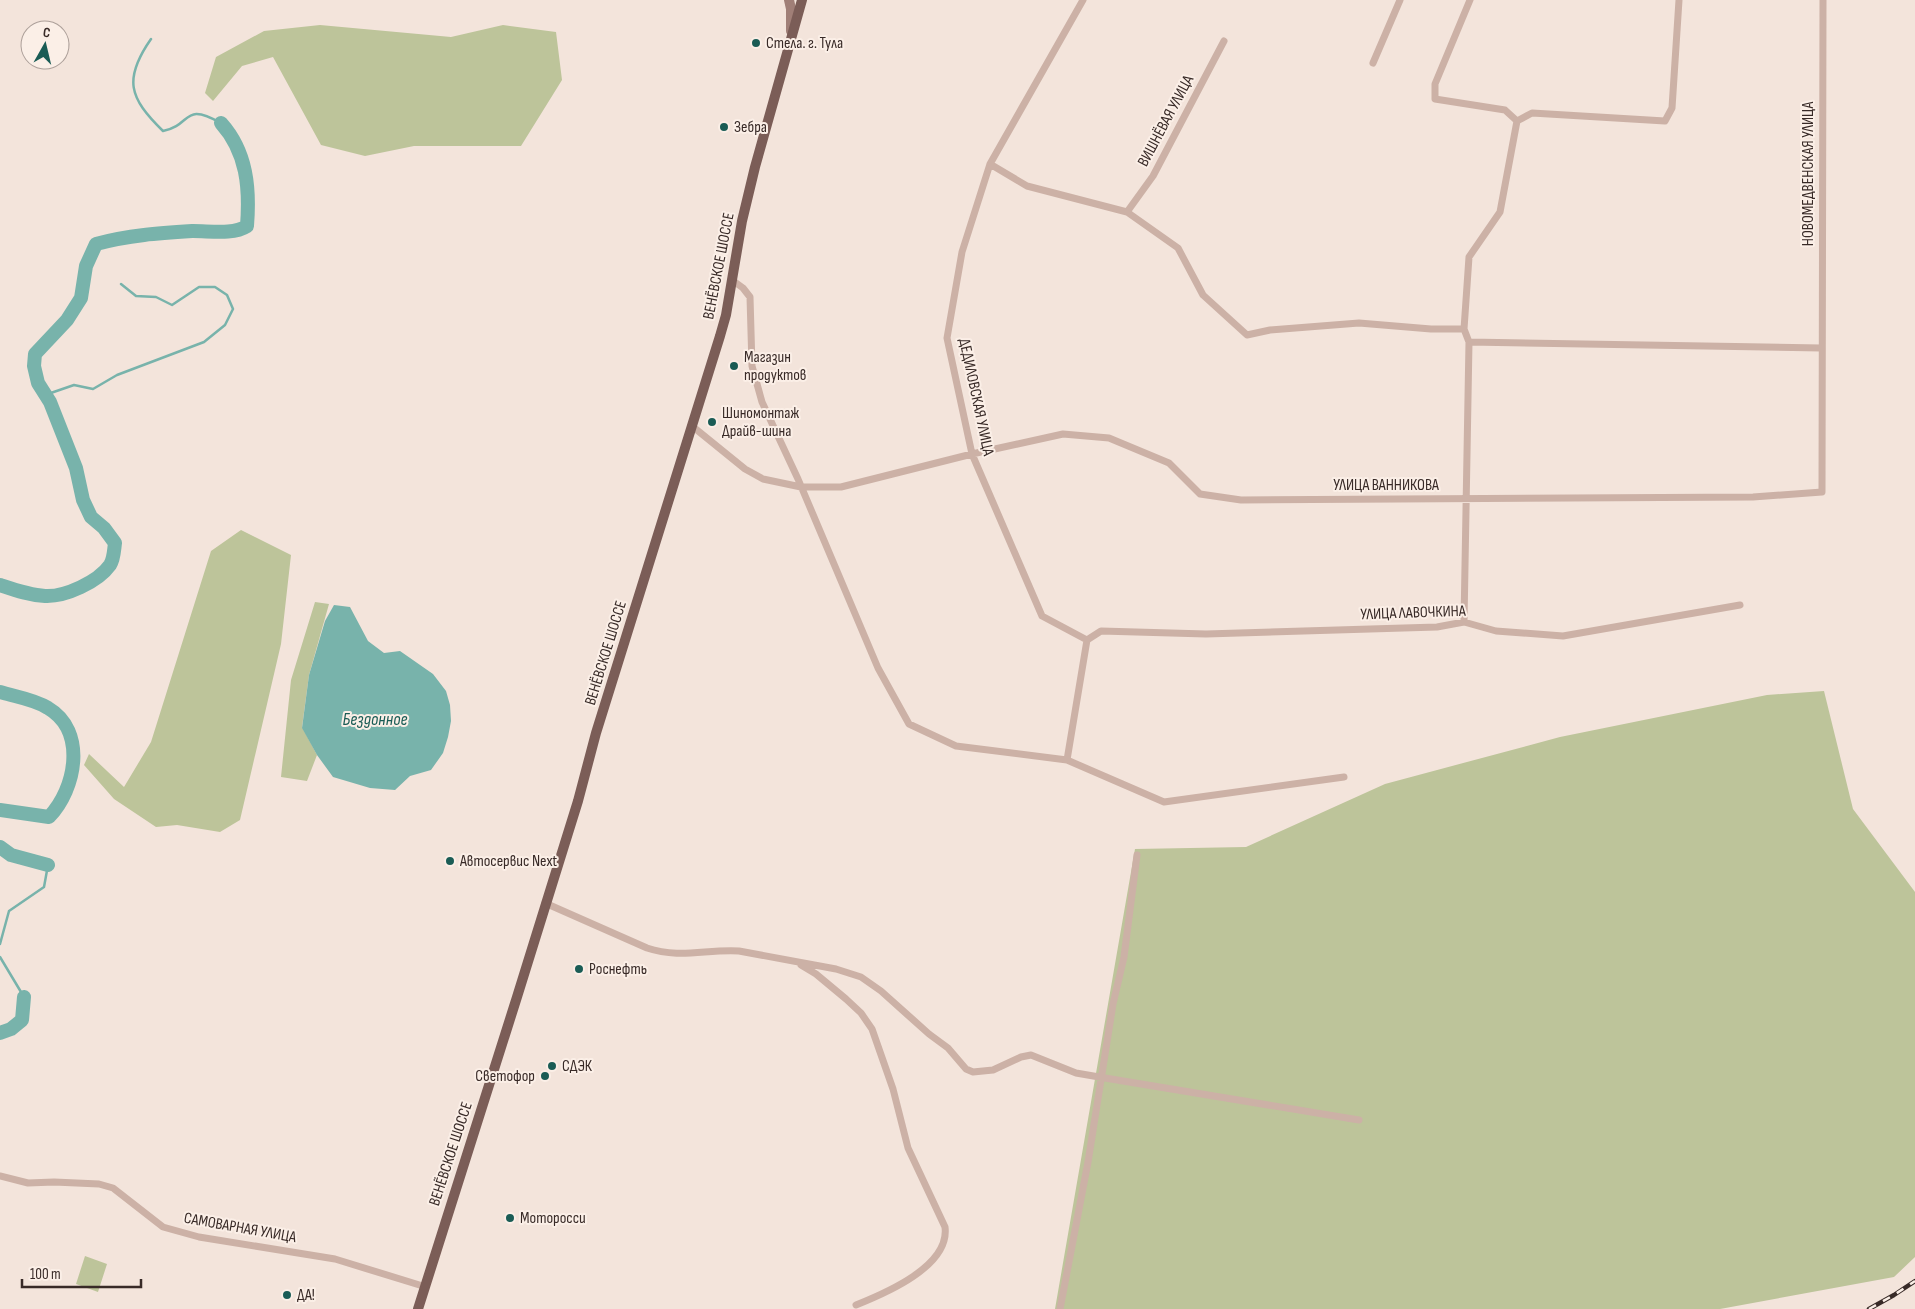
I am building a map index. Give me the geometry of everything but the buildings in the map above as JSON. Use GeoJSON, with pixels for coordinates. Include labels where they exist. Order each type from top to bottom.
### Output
{"type":"FeatureCollection","features":[{"type":"Feature","properties":{"kind":"main road"},"geometry":{"type":"LineString","coordinates":[[789,0],[792,21],[790,46]]}},
{"type":"Feature","properties":{"kind":"main road","name":"ВЕНЁВСКОЕ ШОССЕ"},"geometry":{"type":"LineString","coordinates":[[418,1309],[720,336],[742,221],[755,167],[802,0]]}},
{"type":"Feature","properties":{"kind":"street","name":"ДЕДИЛОВСКАЯ УЛИЦА"},"geometry":{"type":"LineString","coordinates":[[1083,0],[990,164],[962,252],[947,338],[972,454],[1042,616],[1087,640]]}},
{"type":"Feature","properties":{"kind":"street"},"geometry":{"type":"LineString","coordinates":[[1373,63],[1400,0]]}},
{"type":"Feature","properties":{"kind":"street"},"geometry":{"type":"LineString","coordinates":[[1470,0],[1435,84],[1436,99],[1504,110],[1517,122]]}},
{"type":"Feature","properties":{"kind":"street"},"geometry":{"type":"LineString","coordinates":[[1464,622],[1469,342],[1464,329],[1469,257],[1500,212],[1517,122],[1532,113],[1665,121],[1672,108],[1679,0]]}},
{"type":"Feature","properties":{"kind":"street","name":"НОВОМЕДВЕНСКАЯ УЛИЦА"},"geometry":{"type":"LineString","coordinates":[[1822,492],[1823,0]]}},
{"type":"Feature","properties":{"kind":"street","name":"ВИШНЁВАЯ УЛИЦА"},"geometry":{"type":"LineString","coordinates":[[1127,212],[1152,176],[1224,41]]}},
{"type":"Feature","properties":{"kind":"street"},"geometry":{"type":"LineString","coordinates":[[990,164],[1027,186],[1127,212],[1178,248],[1203,295],[1247,335],[1270,330],[1359,323],[1431,330],[1464,329]]}},
{"type":"Feature","properties":{"kind":"street"},"geometry":{"type":"LineString","coordinates":[[732,280],[743,288],[750,297],[752,366],[762,402],[801,487],[878,668],[909,724],[956,746],[1066,760],[1164,802],[1344,777]]}},
{"type":"Feature","properties":{"kind":"street"},"geometry":{"type":"LineString","coordinates":[[1469,342],[1821,348]]}},
{"type":"Feature","properties":{"kind":"street","name":"УЛИЦА ВАННИКОВА"},"geometry":{"type":"LineString","coordinates":[[692,426],[745,469],[763,479],[801,487],[841,487],[972,454],[1063,434],[1109,438],[1169,463],[1200,494],[1241,500],[1753,497],[1822,492]]}},
{"type":"Feature","properties":{"kind":"street","name":"УЛИЦА ЛАВОЧКИНА"},"geometry":{"type":"LineString","coordinates":[[1087,640],[1101,631],[1206,634],[1437,626],[1464,622],[1496,632],[1563,636],[1740,605]]}},
{"type":"Feature","properties":{"kind":"street"},"geometry":{"type":"LineString","coordinates":[[1066,760],[1087,640]]}},
{"type":"Feature","properties":{"kind":"street"},"geometry":{"type":"LineString","coordinates":[[1060,1309],[1124,957],[1137,855]]}},
{"type":"Feature","properties":{"kind":"street"},"geometry":{"type":"LineString","coordinates":[[545,902],[664,954],[740,951],[799,963],[836,968],[861,977],[881,991],[929,1034],[948,1048],[966,1069],[973,1072],[993,1070],[1021,1057],[1031,1055],[1076,1073],[1101,1078],[1359,1120]]}},
{"type":"Feature","properties":{"kind":"street"},"geometry":{"type":"LineString","coordinates":[[799,963],[816,974],[846,999],[861,1013],[872,1029],[893,1089],[908,1148],[945,1227],[945,1241],[940,1252],[918,1272],[894,1289],[856,1305]]}},
{"type":"Feature","properties":{"kind":"street","name":"САМОВАРНАЯ УЛИЦА"},"geometry":{"type":"LineString","coordinates":[[0,1176],[28,1183],[99,1184],[113,1188],[163,1227],[199,1237],[335,1258],[426,1287]]}},
{"type":"Feature","properties":{"kind":"green space"},"geometry":{"type":"Polygon","coordinates":[[[320,25],[451,37],[503,25],[556,32],[562,80],[521,146],[414,146],[365,156],[321,145],[273,57],[242,66],[213,101],[205,93],[216,57],[264,31],[320,25]]]}},
{"type":"Feature","properties":{"kind":"green space"},"geometry":{"type":"Polygon","coordinates":[[[241,530],[291,555],[281,644],[240,820],[220,832],[177,825],[156,827],[114,799],[84,765],[89,754],[124,787],[151,742],[211,551],[241,530]]]}},
{"type":"Feature","properties":{"kind":"green space"},"geometry":{"type":"Polygon","coordinates":[[[315,602],[329,604],[309,675],[302,727],[317,755],[307,781],[281,777],[291,680],[315,602]]]}},
{"type":"Feature","properties":{"kind":"green space"},"geometry":{"type":"Polygon","coordinates":[[[1824,691],[1853,809],[1915,892],[1915,1257],[1894,1277],[1720,1309],[1055,1309],[1135,849],[1246,847],[1385,784],[1560,737],[1767,695],[1824,691]]]}},
{"type":"Feature","properties":{"kind":"green space"},"geometry":{"type":"Polygon","coordinates":[[[85,1256],[107,1264],[98,1292],[76,1284],[85,1256]]]}},
{"type":"Feature","properties":{"kind":"water","name":"Бездонное"},"geometry":{"type":"Polygon","coordinates":[[[334,605],[350,607],[368,641],[384,653],[400,651],[433,674],[446,691],[450,705],[451,721],[443,753],[431,770],[410,776],[395,790],[370,788],[333,777],[317,755],[302,728],[309,675],[325,621],[334,605]]]}},
{"type":"Feature","properties":{"kind":"waterway"},"geometry":{"type":"LineString","coordinates":[[151,39],[136,66],[134,88],[137,98],[152,119],[163,131],[173,128],[193,114],[200,114],[221,123]]}},
{"type":"Feature","properties":{"kind":"waterway"},"geometry":{"type":"LineString","coordinates":[[0,585],[22,592],[53,596],[89,583],[105,571],[111,563],[115,543],[104,528],[91,517],[83,500],[76,468],[50,402],[38,383],[34,366],[35,354],[67,320],[81,298],[86,266],[96,244],[144,235],[193,231],[229,232],[247,226],[248,198],[245,171],[236,146],[230,134],[221,123]]}},
{"type":"Feature","properties":{"kind":"waterway"},"geometry":{"type":"LineString","coordinates":[[45,395],[74,385],[93,389],[117,375],[204,342],[225,325],[233,309],[227,295],[215,287],[199,287],[172,305],[156,297],[136,296],[121,284]]}},
{"type":"Feature","properties":{"kind":"waterway"},"geometry":{"type":"LineString","coordinates":[[0,692],[25,698],[48,708],[60,718],[68,731],[73,745],[71,776],[66,791],[49,817],[0,810]]}},
{"type":"Feature","properties":{"kind":"waterway"},"geometry":{"type":"LineString","coordinates":[[0,847],[11,855],[48,865]]}},
{"type":"Feature","properties":{"kind":"waterway"},"geometry":{"type":"LineString","coordinates":[[0,944],[9,911],[44,887],[48,865]]}},
{"type":"Feature","properties":{"kind":"waterway"},"geometry":{"type":"LineString","coordinates":[[0,957],[24,997]]}},
{"type":"Feature","properties":{"kind":"waterway"},"geometry":{"type":"LineString","coordinates":[[0,1033],[11,1029],[22,1020],[24,997]]}},
{"type":"Feature","properties":{"kind":"railway"},"geometry":{"type":"LineString","coordinates":[[1869,1309],[1915,1281]]}},
{"type":"Feature","properties":{"kind":"place","name":"Стела. г. Тула"},"geometry":{"type":"Point","coordinates":[756,43]}},
{"type":"Feature","properties":{"kind":"place","name":"Зебра"},"geometry":{"type":"Point","coordinates":[724,127]}},
{"type":"Feature","properties":{"kind":"place","name":"Магазин продуктов"},"geometry":{"type":"Point","coordinates":[734,366]}},
{"type":"Feature","properties":{"kind":"place","name":"Шиномонтаж Драйв-шина"},"geometry":{"type":"Point","coordinates":[712,422]}},
{"type":"Feature","properties":{"kind":"place","name":"Автосервис Next"},"geometry":{"type":"Point","coordinates":[450,861]}},
{"type":"Feature","properties":{"kind":"place","name":"Роснефть"},"geometry":{"type":"Point","coordinates":[579,969]}},
{"type":"Feature","properties":{"kind":"place","name":"СДЭК"},"geometry":{"type":"Point","coordinates":[552,1066]}},
{"type":"Feature","properties":{"kind":"place","name":"Светофор"},"geometry":{"type":"Point","coordinates":[545,1076]}},
{"type":"Feature","properties":{"kind":"place","name":"Моторосси"},"geometry":{"type":"Point","coordinates":[510,1218]}},
{"type":"Feature","properties":{"kind":"place","name":"ДА!"},"geometry":{"type":"Point","coordinates":[287,1295]}}]}
